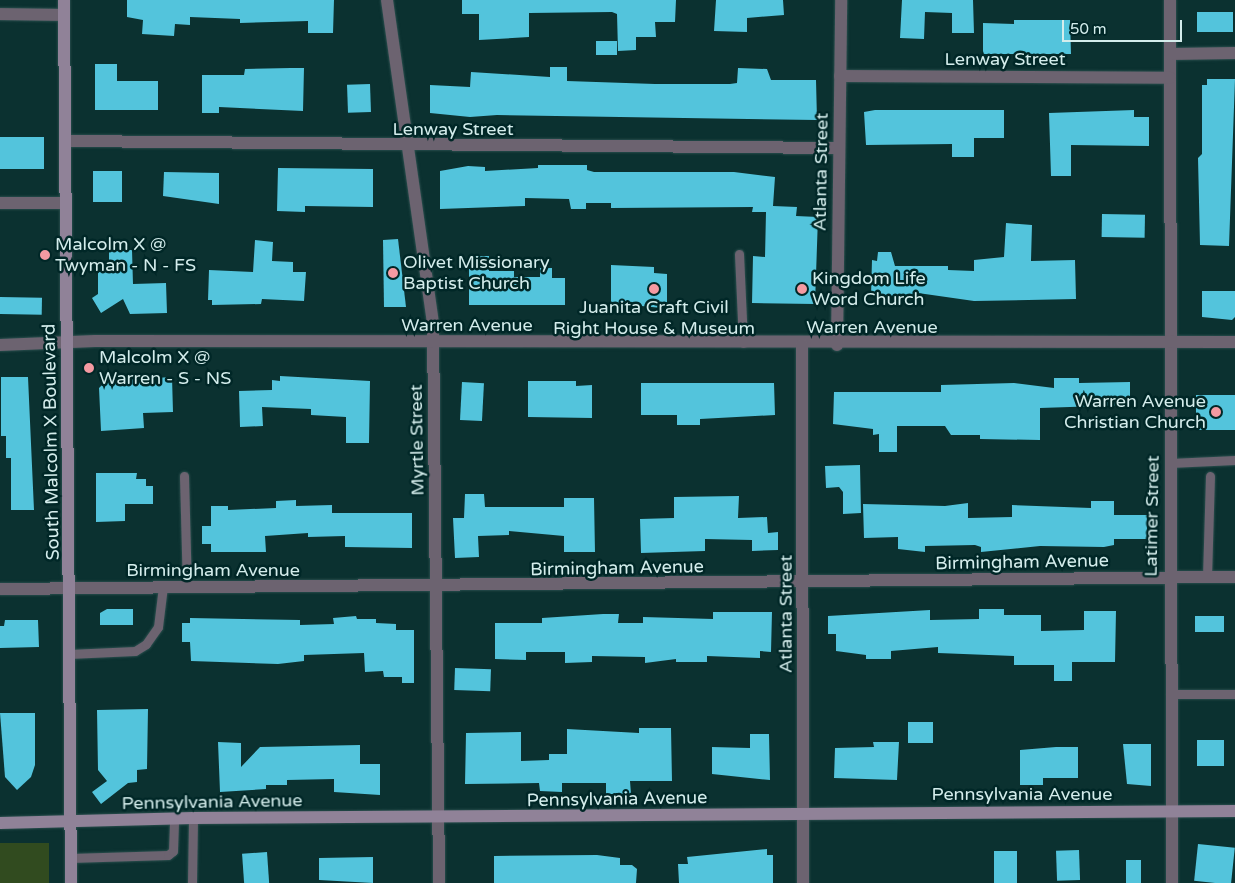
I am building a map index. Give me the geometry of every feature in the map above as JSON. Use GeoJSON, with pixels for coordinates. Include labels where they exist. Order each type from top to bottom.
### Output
{"type":"FeatureCollection","features":[{"type":"Feature","properties":{"kind":"street","name":"South Malcolm X Boulevard"},"geometry":{"type":"LineString","coordinates":[[64,0],[71,883]]}},
{"type":"Feature","properties":{"kind":"street","name":"Myrtle Street"},"geometry":{"type":"LineString","coordinates":[[387,0],[409,146],[433,342],[440,818],[439,883]]}},
{"type":"Feature","properties":{"kind":"street","name":"Atlanta Street"},"geometry":{"type":"LineString","coordinates":[[837,344],[841,0]]}},
{"type":"Feature","properties":{"kind":"street","name":"Latimer Street"},"geometry":{"type":"LineString","coordinates":[[1170,0],[1172,342],[1168,578],[1172,883]]}},
{"type":"Feature","properties":{"kind":"street"},"geometry":{"type":"LineString","coordinates":[[0,14],[64,15]]}},
{"type":"Feature","properties":{"kind":"street"},"geometry":{"type":"LineString","coordinates":[[1170,54],[1235,53]]}},
{"type":"Feature","properties":{"kind":"street","name":"Lenway Street"},"geometry":{"type":"LineString","coordinates":[[840,76],[1170,78]]}},
{"type":"Feature","properties":{"kind":"street","name":"Lenway Street"},"geometry":{"type":"LineString","coordinates":[[66,141],[409,146],[839,148]]}},
{"type":"Feature","properties":{"kind":"street"},"geometry":{"type":"LineString","coordinates":[[0,203],[66,203]]}},
{"type":"Feature","properties":{"kind":"street","name":"Warren Avenue"},"geometry":{"type":"LineString","coordinates":[[0,346],[433,342],[743,343],[802,345],[1235,342]]}},
{"type":"Feature","properties":{"kind":"street","name":"Atlanta Street"},"geometry":{"type":"LineString","coordinates":[[802,345],[803,883]]}},
{"type":"Feature","properties":{"kind":"street","name":"Birmingham Avenue"},"geometry":{"type":"LineString","coordinates":[[0,589],[69,587],[436,588],[1235,577]]}},
{"type":"Feature","properties":{"kind":"street","name":"Pennsylvania Avenue"},"geometry":{"type":"LineString","coordinates":[[0,823],[174,818],[440,818],[1235,810]]}},
{"type":"Feature","properties":{"kind":"lane"},"geometry":{"type":"LineString","coordinates":[[739,254],[743,343]]}},
{"type":"Feature","properties":{"kind":"lane"},"geometry":{"type":"LineString","coordinates":[[1170,463],[1235,460]]}},
{"type":"Feature","properties":{"kind":"lane"},"geometry":{"type":"LineString","coordinates":[[184,476],[187,587]]}},
{"type":"Feature","properties":{"kind":"lane"},"geometry":{"type":"LineString","coordinates":[[1207,577],[1210,476]]}},
{"type":"Feature","properties":{"kind":"lane"},"geometry":{"type":"LineString","coordinates":[[69,654],[126,652],[146,644],[158,627],[163,588]]}},
{"type":"Feature","properties":{"kind":"lane"},"geometry":{"type":"LineString","coordinates":[[1170,694],[1235,694]]}},
{"type":"Feature","properties":{"kind":"lane"},"geometry":{"type":"LineString","coordinates":[[70,858],[168,855],[173,851],[174,818]]}},
{"type":"Feature","properties":{"kind":"lane"},"geometry":{"type":"LineString","coordinates":[[192,883],[193,818]]}},
{"type":"Feature","properties":{"kind":"green space"},"geometry":{"type":"Polygon","coordinates":[[[0,843],[49,843],[49,883],[0,883],[0,843]]]}},
{"type":"Feature","properties":{"kind":"building"},"geometry":{"type":"Polygon","coordinates":[[[127,0],[334,0],[333,33],[308,33],[308,21],[240,23],[240,19],[190,17],[190,25],[175,24],[174,36],[142,34],[143,20],[127,17],[127,0]]]}},
{"type":"Feature","properties":{"kind":"building"},"geometry":{"type":"Polygon","coordinates":[[[462,0],[676,0],[675,22],[655,22],[656,37],[636,37],[636,50],[618,51],[617,14],[612,12],[529,13],[529,37],[479,40],[479,14],[462,14],[462,0]]]}},
{"type":"Feature","properties":{"kind":"building"},"geometry":{"type":"Polygon","coordinates":[[[716,0],[783,0],[784,15],[747,18],[747,32],[714,31],[716,0]]]}},
{"type":"Feature","properties":{"kind":"building"},"geometry":{"type":"Polygon","coordinates":[[[902,0],[973,0],[974,33],[952,33],[952,13],[925,12],[924,39],[900,38],[902,0]]]}},
{"type":"Feature","properties":{"kind":"building"},"geometry":{"type":"Polygon","coordinates":[[[1197,12],[1233,12],[1233,32],[1197,32],[1197,12]]]}},
{"type":"Feature","properties":{"kind":"building"},"geometry":{"type":"Polygon","coordinates":[[[1014,20],[1070,20],[1071,54],[983,54],[983,23],[1014,24],[1014,20]]]}},
{"type":"Feature","properties":{"kind":"building"},"geometry":{"type":"Polygon","coordinates":[[[596,41],[617,41],[617,55],[596,55],[596,41]]]}},
{"type":"Feature","properties":{"kind":"building"},"geometry":{"type":"Polygon","coordinates":[[[95,64],[117,64],[117,81],[158,81],[158,110],[95,110],[95,64]]]}},
{"type":"Feature","properties":{"kind":"building"},"geometry":{"type":"Polygon","coordinates":[[[550,67],[567,67],[567,81],[655,84],[730,84],[737,83],[738,68],[767,69],[771,80],[816,80],[817,120],[497,115],[470,117],[430,113],[430,85],[470,87],[471,72],[550,77],[550,67]]]}},
{"type":"Feature","properties":{"kind":"building"},"geometry":{"type":"Polygon","coordinates":[[[304,68],[303,111],[219,107],[219,113],[202,113],[202,75],[244,75],[245,69],[304,68]]]}},
{"type":"Feature","properties":{"kind":"building"},"geometry":{"type":"Polygon","coordinates":[[[1207,79],[1235,79],[1229,246],[1200,245],[1198,158],[1202,154],[1202,85],[1207,85],[1207,79]]]}},
{"type":"Feature","properties":{"kind":"building"},"geometry":{"type":"Polygon","coordinates":[[[370,84],[371,112],[348,113],[347,85],[370,84]]]}},
{"type":"Feature","properties":{"kind":"building"},"geometry":{"type":"Polygon","coordinates":[[[875,110],[1004,110],[1004,138],[974,138],[974,157],[952,157],[952,144],[866,145],[864,112],[875,110]]]}},
{"type":"Feature","properties":{"kind":"building"},"geometry":{"type":"Polygon","coordinates":[[[1134,110],[1134,117],[1149,117],[1149,146],[1071,145],[1071,176],[1051,176],[1049,113],[1134,110]]]}},
{"type":"Feature","properties":{"kind":"building"},"geometry":{"type":"Polygon","coordinates":[[[0,137],[44,137],[44,169],[0,169],[0,137]]]}},
{"type":"Feature","properties":{"kind":"building"},"geometry":{"type":"Polygon","coordinates":[[[538,165],[587,165],[587,170],[594,172],[734,172],[775,177],[773,206],[797,207],[796,216],[818,217],[815,304],[752,303],[753,256],[765,257],[766,212],[752,212],[753,207],[611,208],[611,203],[586,203],[586,209],[571,209],[569,199],[525,198],[525,206],[440,209],[440,171],[468,166],[485,167],[485,171],[538,168],[538,165]]]}},
{"type":"Feature","properties":{"kind":"building"},"geometry":{"type":"Polygon","coordinates":[[[278,168],[373,169],[373,207],[305,206],[305,212],[277,211],[278,168]]]}},
{"type":"Feature","properties":{"kind":"building"},"geometry":{"type":"Polygon","coordinates":[[[93,171],[122,171],[122,202],[93,202],[93,171]]]}},
{"type":"Feature","properties":{"kind":"building"},"geometry":{"type":"Polygon","coordinates":[[[164,172],[219,173],[219,204],[163,196],[164,172]]]}},
{"type":"Feature","properties":{"kind":"building"},"geometry":{"type":"Polygon","coordinates":[[[1102,214],[1145,215],[1145,238],[1102,237],[1102,214]]]}},
{"type":"Feature","properties":{"kind":"building"},"geometry":{"type":"Polygon","coordinates":[[[1006,223],[1032,225],[1031,261],[1075,260],[1076,299],[974,301],[918,293],[918,298],[871,295],[872,260],[877,261],[878,252],[891,252],[895,266],[948,266],[948,270],[974,271],[974,260],[1004,257],[1006,223]]]}},
{"type":"Feature","properties":{"kind":"building","name":"Olivet Missionary Baptist Church"},"geometry":{"type":"Polygon","coordinates":[[[398,239],[406,307],[384,307],[383,240],[398,239]]]}},
{"type":"Feature","properties":{"kind":"building"},"geometry":{"type":"Polygon","coordinates":[[[255,240],[273,242],[272,261],[293,262],[293,272],[306,272],[304,301],[262,299],[261,304],[212,305],[212,300],[208,300],[209,270],[253,272],[255,240]]]}},
{"type":"Feature","properties":{"kind":"building"},"geometry":{"type":"Polygon","coordinates":[[[109,250],[132,250],[133,284],[166,283],[167,313],[130,314],[123,299],[101,313],[92,298],[98,294],[98,266],[109,266],[109,250]]]}},
{"type":"Feature","properties":{"kind":"building"},"geometry":{"type":"Polygon","coordinates":[[[469,256],[489,256],[489,271],[514,271],[514,277],[540,277],[540,268],[552,268],[552,278],[565,278],[565,305],[469,305],[469,256]]]}},
{"type":"Feature","properties":{"kind":"building"},"geometry":{"type":"Polygon","coordinates":[[[611,265],[654,267],[654,273],[667,274],[667,303],[662,303],[662,308],[611,303],[611,265]]]}},
{"type":"Feature","properties":{"kind":"building"},"geometry":{"type":"Polygon","coordinates":[[[1202,291],[1235,291],[1235,317],[1232,320],[1202,317],[1202,291]]]}},
{"type":"Feature","properties":{"kind":"building"},"geometry":{"type":"Polygon","coordinates":[[[0,297],[42,298],[42,315],[0,314],[0,297]]]}},
{"type":"Feature","properties":{"kind":"building"},"geometry":{"type":"Polygon","coordinates":[[[280,376],[370,381],[369,443],[346,443],[346,417],[311,415],[311,409],[262,407],[263,426],[240,427],[239,391],[272,390],[272,380],[280,381],[280,376]]]}},
{"type":"Feature","properties":{"kind":"building"},"geometry":{"type":"Polygon","coordinates":[[[1,377],[28,377],[34,510],[11,510],[11,458],[6,458],[6,436],[1,436],[1,377]]]}},
{"type":"Feature","properties":{"kind":"building"},"geometry":{"type":"Polygon","coordinates":[[[172,377],[173,412],[143,413],[144,428],[101,431],[99,388],[106,381],[172,377]]]}},
{"type":"Feature","properties":{"kind":"building"},"geometry":{"type":"Polygon","coordinates":[[[1054,378],[1079,378],[1079,383],[1130,382],[1130,405],[1040,408],[1040,440],[980,439],[980,435],[951,435],[945,426],[897,426],[897,452],[879,452],[879,434],[873,435],[873,429],[833,424],[834,392],[941,392],[941,385],[1014,383],[1054,388],[1054,378]]]}},
{"type":"Feature","properties":{"kind":"building"},"geometry":{"type":"Polygon","coordinates":[[[528,381],[576,381],[576,386],[592,385],[592,418],[528,417],[528,381]]]}},
{"type":"Feature","properties":{"kind":"building"},"geometry":{"type":"Polygon","coordinates":[[[462,382],[484,383],[482,421],[460,420],[462,382]]]}},
{"type":"Feature","properties":{"kind":"building"},"geometry":{"type":"Polygon","coordinates":[[[641,383],[774,383],[775,415],[700,419],[700,425],[677,425],[677,415],[641,415],[641,383]]]}},
{"type":"Feature","properties":{"kind":"building","name":"Warren Avenue Christian Church"},"geometry":{"type":"Polygon","coordinates":[[[1196,395],[1235,395],[1235,430],[1196,430],[1196,395]]]}},
{"type":"Feature","properties":{"kind":"building"},"geometry":{"type":"Polygon","coordinates":[[[860,465],[861,513],[843,514],[843,492],[839,487],[826,488],[825,466],[860,465]]]}},
{"type":"Feature","properties":{"kind":"building"},"geometry":{"type":"Polygon","coordinates":[[[96,473],[137,473],[136,479],[146,479],[146,486],[153,486],[153,504],[125,504],[125,521],[96,522],[96,473]]]}},
{"type":"Feature","properties":{"kind":"building"},"geometry":{"type":"Polygon","coordinates":[[[465,494],[484,494],[485,507],[564,507],[564,498],[594,498],[595,552],[564,552],[564,536],[509,531],[509,535],[478,536],[479,557],[455,558],[453,518],[464,518],[465,494]]]}},
{"type":"Feature","properties":{"kind":"building"},"geometry":{"type":"Polygon","coordinates":[[[739,496],[738,518],[767,517],[768,533],[778,532],[778,550],[752,551],[752,540],[705,539],[705,551],[641,553],[640,519],[674,518],[674,497],[739,496]]]}},
{"type":"Feature","properties":{"kind":"building"},"geometry":{"type":"Polygon","coordinates":[[[296,500],[296,506],[332,505],[332,513],[412,513],[412,548],[345,547],[345,536],[308,537],[308,533],[265,536],[266,552],[211,552],[211,544],[202,544],[202,526],[211,526],[211,506],[228,506],[228,510],[276,508],[276,501],[296,500]]]}},
{"type":"Feature","properties":{"kind":"building"},"geometry":{"type":"Polygon","coordinates":[[[1091,501],[1114,501],[1114,515],[1147,515],[1147,539],[1114,539],[1114,545],[1104,547],[1040,546],[981,552],[981,547],[975,545],[925,546],[925,552],[898,549],[898,537],[864,538],[863,504],[945,506],[968,503],[968,518],[1012,517],[1012,505],[1091,508],[1091,501]]]}},
{"type":"Feature","properties":{"kind":"building"},"geometry":{"type":"Polygon","coordinates":[[[107,609],[133,609],[133,625],[100,625],[100,613],[107,609]]]}},
{"type":"Feature","properties":{"kind":"building"},"geometry":{"type":"Polygon","coordinates":[[[979,609],[1004,609],[1004,615],[1041,615],[1041,631],[1084,630],[1084,611],[1116,611],[1115,662],[1072,662],[1072,681],[1054,681],[1054,665],[1014,665],[1014,656],[938,653],[938,647],[891,651],[891,659],[866,659],[866,655],[836,651],[836,634],[828,634],[828,616],[930,610],[930,620],[979,619],[979,609]]]}},
{"type":"Feature","properties":{"kind":"building"},"geometry":{"type":"Polygon","coordinates":[[[713,612],[772,612],[771,652],[760,651],[760,658],[707,656],[707,662],[676,662],[676,659],[645,663],[645,657],[592,656],[592,662],[565,663],[565,652],[526,652],[526,660],[495,659],[495,623],[542,623],[542,618],[619,614],[618,623],[643,623],[643,617],[713,619],[713,612]]]}},
{"type":"Feature","properties":{"kind":"building"},"geometry":{"type":"Polygon","coordinates":[[[356,616],[357,619],[376,619],[376,623],[396,624],[396,630],[414,630],[414,683],[402,683],[402,677],[384,677],[383,671],[365,672],[364,653],[304,655],[304,661],[278,664],[191,661],[190,642],[182,642],[182,623],[190,623],[190,618],[300,620],[300,625],[334,624],[333,618],[356,616]]]}},
{"type":"Feature","properties":{"kind":"building"},"geometry":{"type":"Polygon","coordinates":[[[1195,616],[1224,616],[1224,632],[1195,632],[1195,616]]]}},
{"type":"Feature","properties":{"kind":"building"},"geometry":{"type":"Polygon","coordinates":[[[5,620],[38,620],[39,647],[0,648],[0,626],[4,626],[5,620]]]}},
{"type":"Feature","properties":{"kind":"building"},"geometry":{"type":"Polygon","coordinates":[[[455,668],[491,669],[490,691],[454,690],[455,668]]]}},
{"type":"Feature","properties":{"kind":"building"},"geometry":{"type":"Polygon","coordinates":[[[148,709],[147,769],[137,770],[137,782],[128,783],[101,804],[92,792],[107,781],[98,770],[97,710],[148,709]]]}},
{"type":"Feature","properties":{"kind":"building"},"geometry":{"type":"Polygon","coordinates":[[[0,713],[35,713],[35,765],[31,777],[17,790],[5,777],[0,713]]]}},
{"type":"Feature","properties":{"kind":"building"},"geometry":{"type":"Polygon","coordinates":[[[908,722],[933,722],[933,743],[908,743],[908,722]]]}},
{"type":"Feature","properties":{"kind":"building"},"geometry":{"type":"Polygon","coordinates":[[[639,728],[671,728],[672,781],[630,781],[631,794],[606,794],[606,783],[562,783],[562,792],[540,791],[539,783],[465,784],[466,733],[521,732],[521,761],[549,760],[549,754],[567,754],[567,729],[639,733],[639,728]]]}},
{"type":"Feature","properties":{"kind":"building"},"geometry":{"type":"Polygon","coordinates":[[[750,734],[769,734],[770,780],[712,774],[712,747],[750,748],[750,734]]]}},
{"type":"Feature","properties":{"kind":"building"},"geometry":{"type":"Polygon","coordinates":[[[1197,740],[1224,740],[1224,766],[1197,766],[1197,740]]]}},
{"type":"Feature","properties":{"kind":"building"},"geometry":{"type":"Polygon","coordinates":[[[218,742],[241,743],[241,767],[260,747],[360,745],[360,764],[380,764],[380,795],[334,792],[334,779],[287,780],[287,785],[266,785],[266,789],[220,792],[218,742]]]}},
{"type":"Feature","properties":{"kind":"building"},"geometry":{"type":"Polygon","coordinates":[[[873,742],[899,742],[897,780],[834,778],[835,748],[874,747],[873,742]]]}},
{"type":"Feature","properties":{"kind":"building"},"geometry":{"type":"Polygon","coordinates":[[[1123,744],[1151,744],[1151,786],[1127,784],[1123,744]]]}},
{"type":"Feature","properties":{"kind":"building"},"geometry":{"type":"Polygon","coordinates":[[[1078,747],[1078,778],[1043,778],[1043,785],[1020,785],[1020,750],[1078,747]]]}},
{"type":"Feature","properties":{"kind":"building"},"geometry":{"type":"Polygon","coordinates":[[[1198,844],[1235,848],[1231,883],[1194,881],[1198,844]]]}},
{"type":"Feature","properties":{"kind":"building"},"geometry":{"type":"Polygon","coordinates":[[[767,849],[767,855],[773,855],[773,883],[679,883],[678,864],[688,864],[687,857],[767,849]]]}},
{"type":"Feature","properties":{"kind":"building"},"geometry":{"type":"Polygon","coordinates":[[[1079,850],[1080,880],[1057,881],[1056,851],[1079,850]]]}},
{"type":"Feature","properties":{"kind":"building"},"geometry":{"type":"Polygon","coordinates":[[[994,851],[1017,851],[1017,883],[994,883],[994,851]]]}},
{"type":"Feature","properties":{"kind":"building"},"geometry":{"type":"Polygon","coordinates":[[[267,852],[269,883],[244,883],[242,854],[267,852]]]}},
{"type":"Feature","properties":{"kind":"building"},"geometry":{"type":"Polygon","coordinates":[[[597,855],[620,858],[620,865],[632,865],[637,869],[636,883],[494,883],[494,856],[597,855]]]}},
{"type":"Feature","properties":{"kind":"building"},"geometry":{"type":"Polygon","coordinates":[[[373,857],[373,883],[319,880],[319,858],[373,857]]]}},
{"type":"Feature","properties":{"kind":"building"},"geometry":{"type":"Polygon","coordinates":[[[1126,860],[1141,860],[1141,883],[1126,883],[1126,860]]]}},
{"type":"Feature","properties":{"kind":"place","name":"Malcolm X @ Twyman - N - FS"},"geometry":{"type":"Point","coordinates":[45,255]}},
{"type":"Feature","properties":{"kind":"place","name":"Olivet Missionary Baptist Church"},"geometry":{"type":"Point","coordinates":[393,273]}},
{"type":"Feature","properties":{"kind":"place","name":"Juanita Craft Civil Right House & Museum"},"geometry":{"type":"Point","coordinates":[654,289]}},
{"type":"Feature","properties":{"kind":"place","name":"Kingdom Life Word Church"},"geometry":{"type":"Point","coordinates":[802,289]}},
{"type":"Feature","properties":{"kind":"place","name":"Malcolm X @ Warren - S - NS"},"geometry":{"type":"Point","coordinates":[89,368]}},
{"type":"Feature","properties":{"kind":"place","name":"Warren Avenue Christian Church"},"geometry":{"type":"Point","coordinates":[1216,412]}}]}
